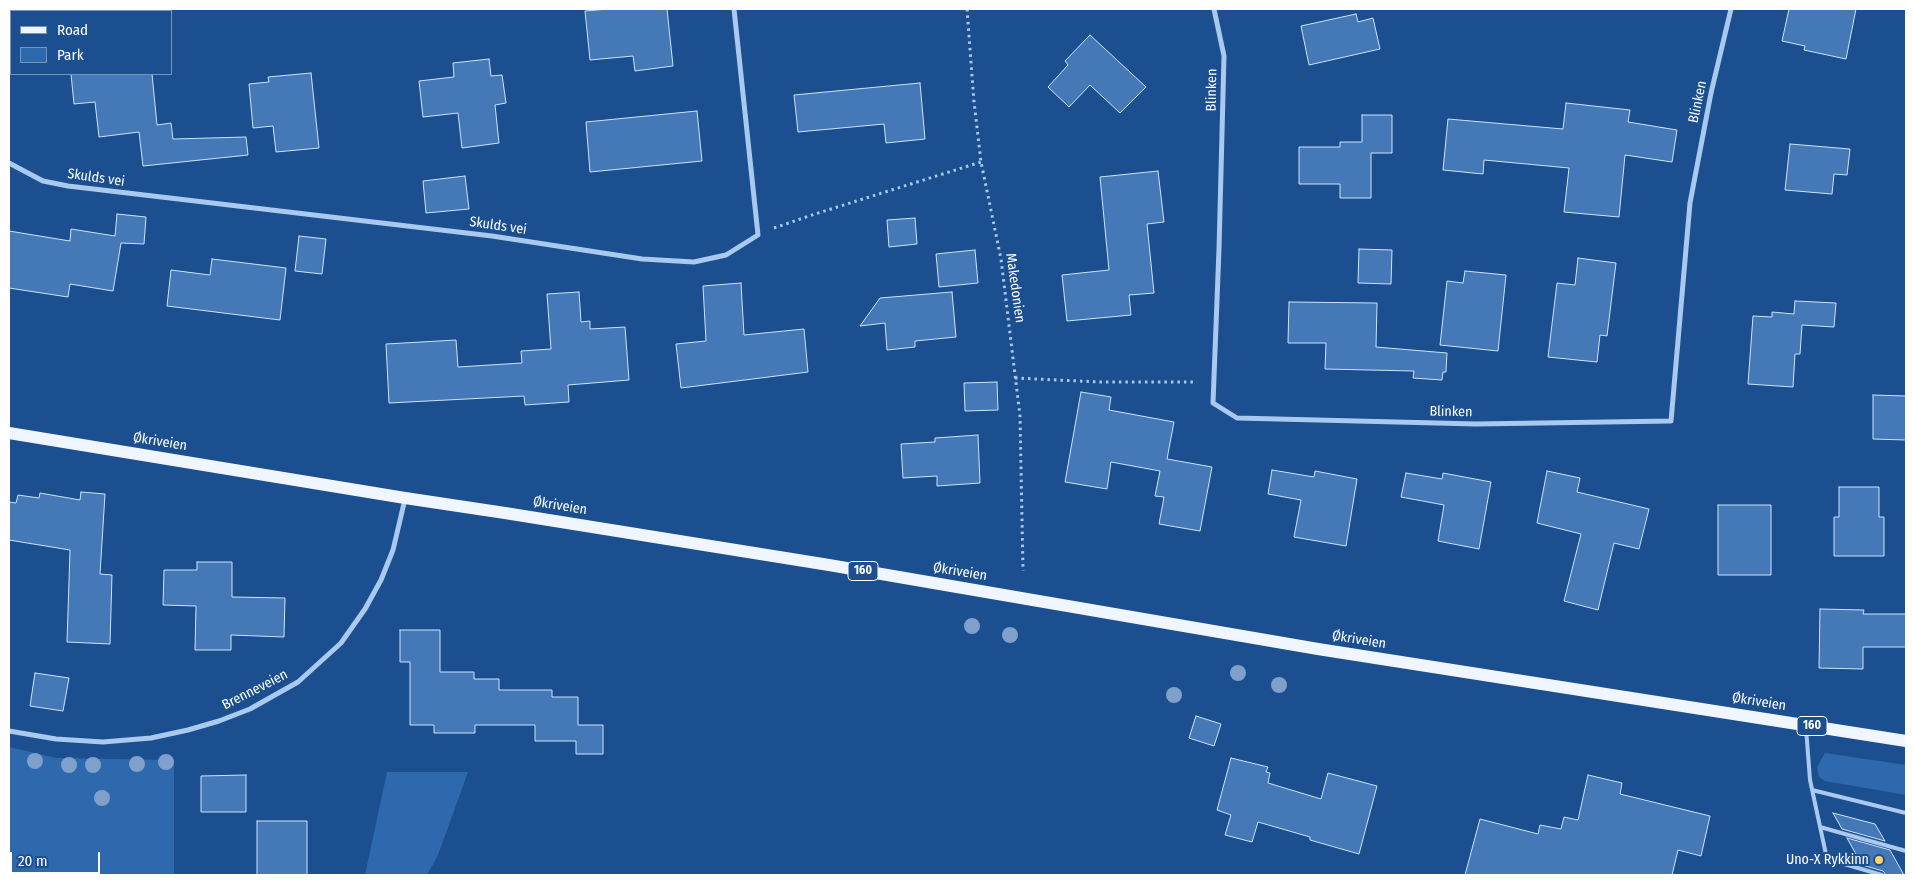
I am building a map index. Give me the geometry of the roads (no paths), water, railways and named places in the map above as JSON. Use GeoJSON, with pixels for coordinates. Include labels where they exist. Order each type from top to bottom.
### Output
{"type":"FeatureCollection","features":[{"type":"Feature","properties":{"kind":"main road","name":"Økriveien"},"geometry":{"type":"LineString","coordinates":[[9,433],[405,498],[506,512],[1318,649],[1906,741]]}},
{"type":"Feature","properties":{"kind":"street","name":"Skulds vei"},"geometry":{"type":"LineString","coordinates":[[9,163],[43,180],[68,186],[492,236],[642,259],[694,262],[726,255],[758,234],[734,9]]}},
{"type":"Feature","properties":{"kind":"street","name":"Blinken"},"geometry":{"type":"LineString","coordinates":[[1214,9],[1224,56],[1213,403],[1237,418],[1476,424],[1671,421],[1690,203],[1711,93],[1731,9]]}},
{"type":"Feature","properties":{"kind":"street","name":"Brenneveien"},"geometry":{"type":"LineString","coordinates":[[9,731],[56,739],[103,742],[151,738],[219,721],[250,709],[298,682],[341,643],[365,609],[381,580],[393,550],[405,498]]}},
{"type":"Feature","properties":{"kind":"lane"},"geometry":{"type":"LineString","coordinates":[[1806,725],[1810,780],[1827,859],[1882,875]]}},
{"type":"Feature","properties":{"kind":"lane"},"geometry":{"type":"LineString","coordinates":[[1812,790],[1906,813]]}},
{"type":"Feature","properties":{"kind":"lane"},"geometry":{"type":"LineString","coordinates":[[1820,827],[1906,851]]}},
{"type":"Feature","properties":{"kind":"place","name":"Uno-X Rykkinn"},"geometry":{"type":"Point","coordinates":[1879,860]}}]}
